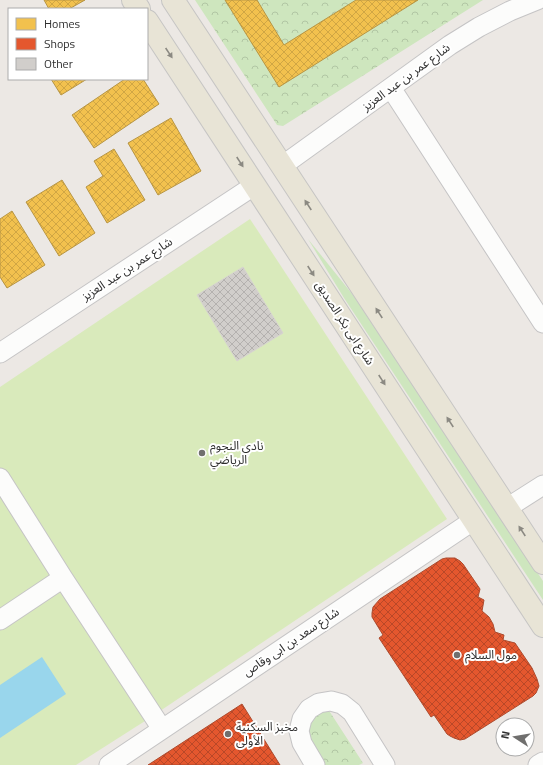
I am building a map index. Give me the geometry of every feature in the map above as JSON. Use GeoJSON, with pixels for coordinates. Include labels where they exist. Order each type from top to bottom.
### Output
{"type":"FeatureCollection","features":[{"type":"Feature","properties":{"kind":"main road"},"geometry":{"type":"LineString","coordinates":[[173,0],[543,563]]}},
{"type":"Feature","properties":{"kind":"main road","name":"شارع ابى بكر الصديق"},"geometry":{"type":"LineString","coordinates":[[148,23],[543,626]]}},
{"type":"Feature","properties":{"kind":"main road"},"geometry":{"type":"LineString","coordinates":[[334,307],[362,287]]}},
{"type":"Feature","properties":{"kind":"street","name":"شارع عمر بن عبد العزيز"},"geometry":{"type":"LineString","coordinates":[[282,166],[450,45],[479,27],[510,11],[537,0]]}},
{"type":"Feature","properties":{"kind":"street"},"geometry":{"type":"LineString","coordinates":[[391,88],[543,323]]}},
{"type":"Feature","properties":{"kind":"street","name":"شارع عمر بن عبد العزيز"},"geometry":{"type":"LineString","coordinates":[[0,352],[255,185]]}},
{"type":"Feature","properties":{"kind":"street"},"geometry":{"type":"LineString","coordinates":[[0,478],[63,578],[162,729]]}},
{"type":"Feature","properties":{"kind":"street"},"geometry":{"type":"LineString","coordinates":[[507,508],[543,485]]}},
{"type":"Feature","properties":{"kind":"street","name":"شارع سعد بن ابى وقاص"},"geometry":{"type":"LineString","coordinates":[[109,765],[474,520]]}},
{"type":"Feature","properties":{"kind":"street"},"geometry":{"type":"LineString","coordinates":[[0,620],[63,578]]}},
{"type":"Feature","properties":{"kind":"street"},"geometry":{"type":"LineString","coordinates":[[315,765],[302,743],[299,731],[302,719],[309,709],[319,703],[331,701],[342,704],[352,712],[385,765]]}},
{"type":"Feature","properties":{"kind":"street"},"geometry":{"type":"LineString","coordinates":[[538,765],[543,762]]}},
{"type":"Feature","properties":{"kind":"green space"},"geometry":{"type":"Polygon","coordinates":[[[195,0],[483,0],[283,126],[277,125],[195,0]]]}},
{"type":"Feature","properties":{"kind":"green space","name":"نادي النجوم الرياضي"},"geometry":{"type":"Polygon","coordinates":[[[250,219],[447,519],[145,721],[76,765],[0,765],[0,387],[250,219]]]}},
{"type":"Feature","properties":{"kind":"green space"},"geometry":{"type":"Polygon","coordinates":[[[308,239],[353,295],[543,581],[543,600],[344,298],[308,239]]]}},
{"type":"Feature","properties":{"kind":"green space"},"geometry":{"type":"Polygon","coordinates":[[[326,706],[363,763],[359,765],[325,765],[299,723],[326,706]]]}},
{"type":"Feature","properties":{"kind":"water"},"geometry":{"type":"Polygon","coordinates":[[[42,657],[66,694],[0,738],[0,685],[42,657]]]}},
{"type":"Feature","properties":{"kind":"building: Homes"},"geometry":{"type":"Polygon","coordinates":[[[44,0],[85,0],[71,8],[48,8],[44,0]]]}},
{"type":"Feature","properties":{"kind":"building: Homes"},"geometry":{"type":"Polygon","coordinates":[[[225,0],[257,0],[284,45],[356,0],[418,0],[279,87],[225,0]]]}},
{"type":"Feature","properties":{"kind":"building: Homes"},"geometry":{"type":"Polygon","coordinates":[[[52,80],[85,80],[61,95],[52,80]]]}},
{"type":"Feature","properties":{"kind":"building: Homes"},"geometry":{"type":"Polygon","coordinates":[[[124,80],[144,80],[159,104],[94,148],[72,115],[124,80]]]}},
{"type":"Feature","properties":{"kind":"building: Homes"},"geometry":{"type":"Polygon","coordinates":[[[171,118],[201,171],[158,195],[128,143],[171,118]]]}},
{"type":"Feature","properties":{"kind":"building: Homes"},"geometry":{"type":"Polygon","coordinates":[[[114,149],[145,200],[107,223],[86,187],[103,176],[94,161],[114,149]]]}},
{"type":"Feature","properties":{"kind":"building: Homes"},"geometry":{"type":"Polygon","coordinates":[[[62,180],[95,233],[59,256],[26,202],[62,180]]]}},
{"type":"Feature","properties":{"kind":"building: Homes"},"geometry":{"type":"Polygon","coordinates":[[[12,211],[45,265],[7,288],[0,277],[0,219],[12,211]]]}},
{"type":"Feature","properties":{"kind":"building: Shops","name":"مول السلام"},"geometry":{"type":"Polygon","coordinates":[[[455,558],[463,564],[480,589],[478,597],[484,600],[482,611],[489,617],[495,632],[504,635],[503,640],[515,643],[532,668],[539,686],[533,696],[500,717],[495,717],[495,720],[465,739],[460,740],[447,734],[434,715],[431,717],[379,638],[383,635],[372,617],[373,607],[380,599],[442,559],[455,558]]]}},
{"type":"Feature","properties":{"kind":"building: Shops","name":"مخبز السكنية الأولى"},"geometry":{"type":"Polygon","coordinates":[[[242,704],[280,765],[148,765],[242,704]]]}},
{"type":"Feature","properties":{"kind":"building: Other"},"geometry":{"type":"Polygon","coordinates":[[[243,267],[283,333],[237,361],[197,295],[243,267]]]}},
{"type":"Feature","properties":{"kind":"place","name":"نادي النجوم الرياضي"},"geometry":{"type":"Point","coordinates":[202,453]}},
{"type":"Feature","properties":{"kind":"place","name":"مول السلام"},"geometry":{"type":"Point","coordinates":[457,655]}},
{"type":"Feature","properties":{"kind":"place","name":"مخبز السكنية الأولى"},"geometry":{"type":"Point","coordinates":[228,734]}}]}
